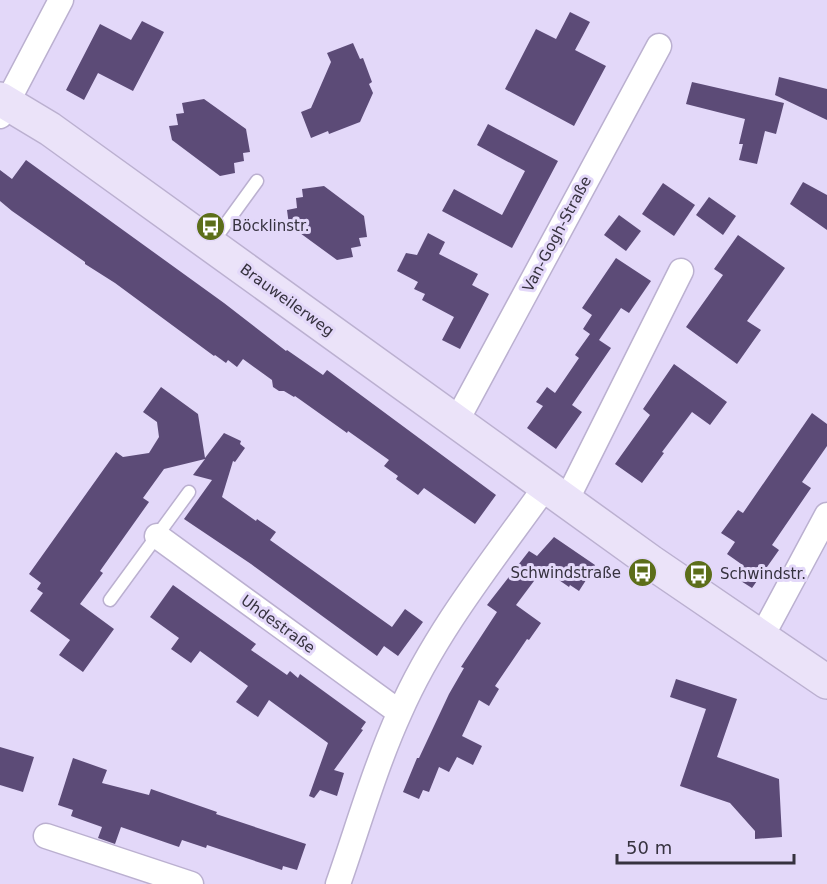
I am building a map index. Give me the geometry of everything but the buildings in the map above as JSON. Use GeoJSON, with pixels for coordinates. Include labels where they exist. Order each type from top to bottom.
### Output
{"type":"FeatureCollection","features":[{"type":"Feature","properties":{"kind":"street"},"geometry":{"type":"LineString","coordinates":[[2,106],[61,0]]}},
{"type":"Feature","properties":{"kind":"street","name":"Van-Gogh-Straße"},"geometry":{"type":"LineString","coordinates":[[456,422],[658,45]]}},
{"type":"Feature","properties":{"kind":"street","name":"Brauweilerweg"},"geometry":{"type":"LineString","coordinates":[[2,106],[50,129],[651,562],[827,682]]}},
{"type":"Feature","properties":{"kind":"street"},"geometry":{"type":"LineString","coordinates":[[338,884],[399,712],[427,658],[464,600],[556,494],[681,271]]}},
{"type":"Feature","properties":{"kind":"street"},"geometry":{"type":"LineString","coordinates":[[761,638],[827,515]]}},
{"type":"Feature","properties":{"kind":"street","name":"Uhdestraße"},"geometry":{"type":"LineString","coordinates":[[157,536],[399,712]]}},
{"type":"Feature","properties":{"kind":"street"},"geometry":{"type":"LineString","coordinates":[[46,836],[188,883]]}},
{"type":"Feature","properties":{"kind":"lane"},"geometry":{"type":"LineString","coordinates":[[210,245],[257,181]]}},
{"type":"Feature","properties":{"kind":"lane"},"geometry":{"type":"LineString","coordinates":[[110,600],[189,492]]}},
{"type":"Feature","properties":{"kind":"place","name":"Böcklinstr."},"geometry":{"type":"Point","coordinates":[211,226]}},
{"type":"Feature","properties":{"kind":"place","name":"Schwindstraße"},"geometry":{"type":"Point","coordinates":[642,573]}},
{"type":"Feature","properties":{"kind":"place","name":"Schwindstr."},"geometry":{"type":"Point","coordinates":[699,574]}}]}
